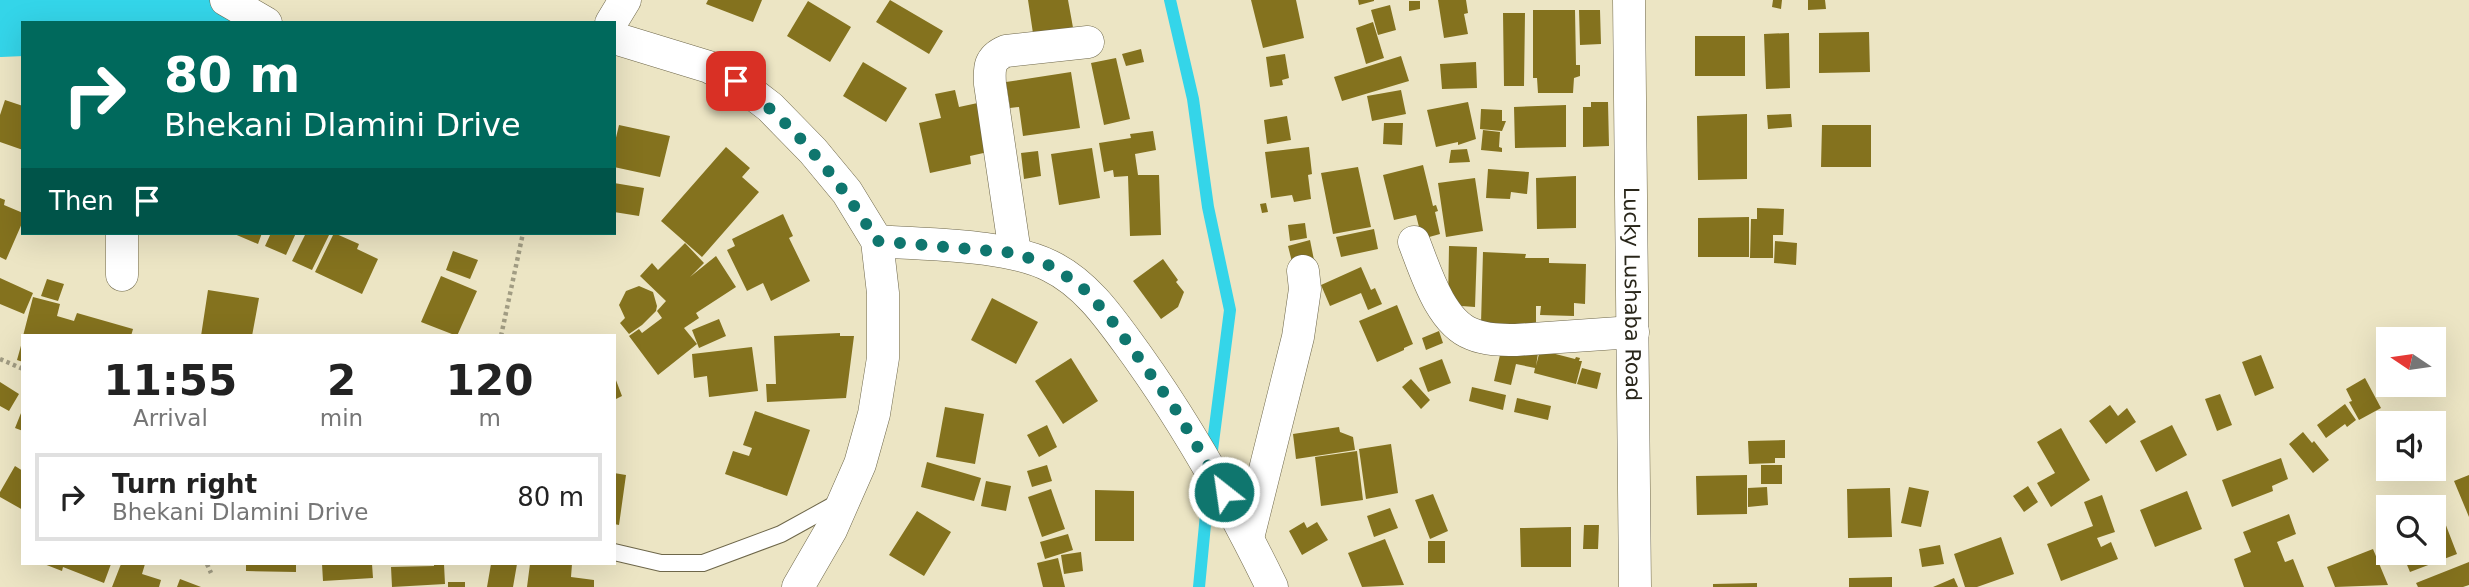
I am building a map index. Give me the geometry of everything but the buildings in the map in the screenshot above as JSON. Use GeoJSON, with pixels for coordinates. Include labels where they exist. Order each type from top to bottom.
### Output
{"type":"FeatureCollection","features":[{"type":"Feature","properties":{"kind":"street"},"geometry":{"type":"LineString","coordinates":[[226,0],[263,21]]}},
{"type":"Feature","properties":{"kind":"street"},"geometry":{"type":"LineString","coordinates":[[612,21],[625,0]]}},
{"type":"Feature","properties":{"kind":"street","name":"Lucky Lushaba Road"},"geometry":{"type":"LineString","coordinates":[[1629,0],[1635,587]]}},
{"type":"Feature","properties":{"kind":"street"},"geometry":{"type":"LineString","coordinates":[[616,39],[709,67],[736,81],[770,107],[813,151],[847,192],[877,241],[883,293],[883,358],[874,414],[860,464],[831,530],[798,587]]}},
{"type":"Feature","properties":{"kind":"street"},"geometry":{"type":"LineString","coordinates":[[1015,253],[990,85],[991,61],[1006,51],[1088,42]]}},
{"type":"Feature","properties":{"kind":"street"},"geometry":{"type":"LineString","coordinates":[[122,235],[122,275]]}},
{"type":"Feature","properties":{"kind":"street"},"geometry":{"type":"LineString","coordinates":[[877,241],[1015,253],[1051,266],[1081,286],[1107,314],[1174,407],[1242,526],[1272,587]]}},
{"type":"Feature","properties":{"kind":"street"},"geometry":{"type":"LineString","coordinates":[[1414,242],[1432,291],[1451,318],[1470,334],[1497,340],[1516,340],[1633,332]]}},
{"type":"Feature","properties":{"kind":"street"},"geometry":{"type":"LineString","coordinates":[[1242,526],[1298,337],[1305,289],[1303,271]]}},
{"type":"Feature","properties":{"kind":"lane"},"geometry":{"type":"LineString","coordinates":[[616,552],[660,563],[703,563],[781,534],[844,499]]}},
{"type":"Feature","properties":{"kind":"path"},"geometry":{"type":"LineString","coordinates":[[501,334],[523,235]]}},
{"type":"Feature","properties":{"kind":"path"},"geometry":{"type":"LineString","coordinates":[[0,359],[21,368]]}},
{"type":"Feature","properties":{"kind":"path"},"geometry":{"type":"LineString","coordinates":[[207,565],[211,573]]}},
{"type":"Feature","properties":{"kind":"waterway"},"geometry":{"type":"LineString","coordinates":[[22,21],[179,14],[219,0]]}},
{"type":"Feature","properties":{"kind":"waterway"},"geometry":{"type":"LineString","coordinates":[[1170,0],[1193,99],[1208,207],[1230,310],[1211,458]]}},
{"type":"Feature","properties":{"kind":"waterway"},"geometry":{"type":"LineString","coordinates":[[0,22],[21,21]]}},
{"type":"Feature","properties":{"kind":"waterway"},"geometry":{"type":"LineString","coordinates":[[1199,587],[1209,483]]}},
{"type":"Feature","properties":{"kind":"route"},"geometry":{"type":"LineString","coordinates":[[736,81],[770,107],[813,151],[847,192],[877,241],[1015,253],[1051,266],[1081,286],[1107,314],[1174,407],[1224,492]]}}]}
